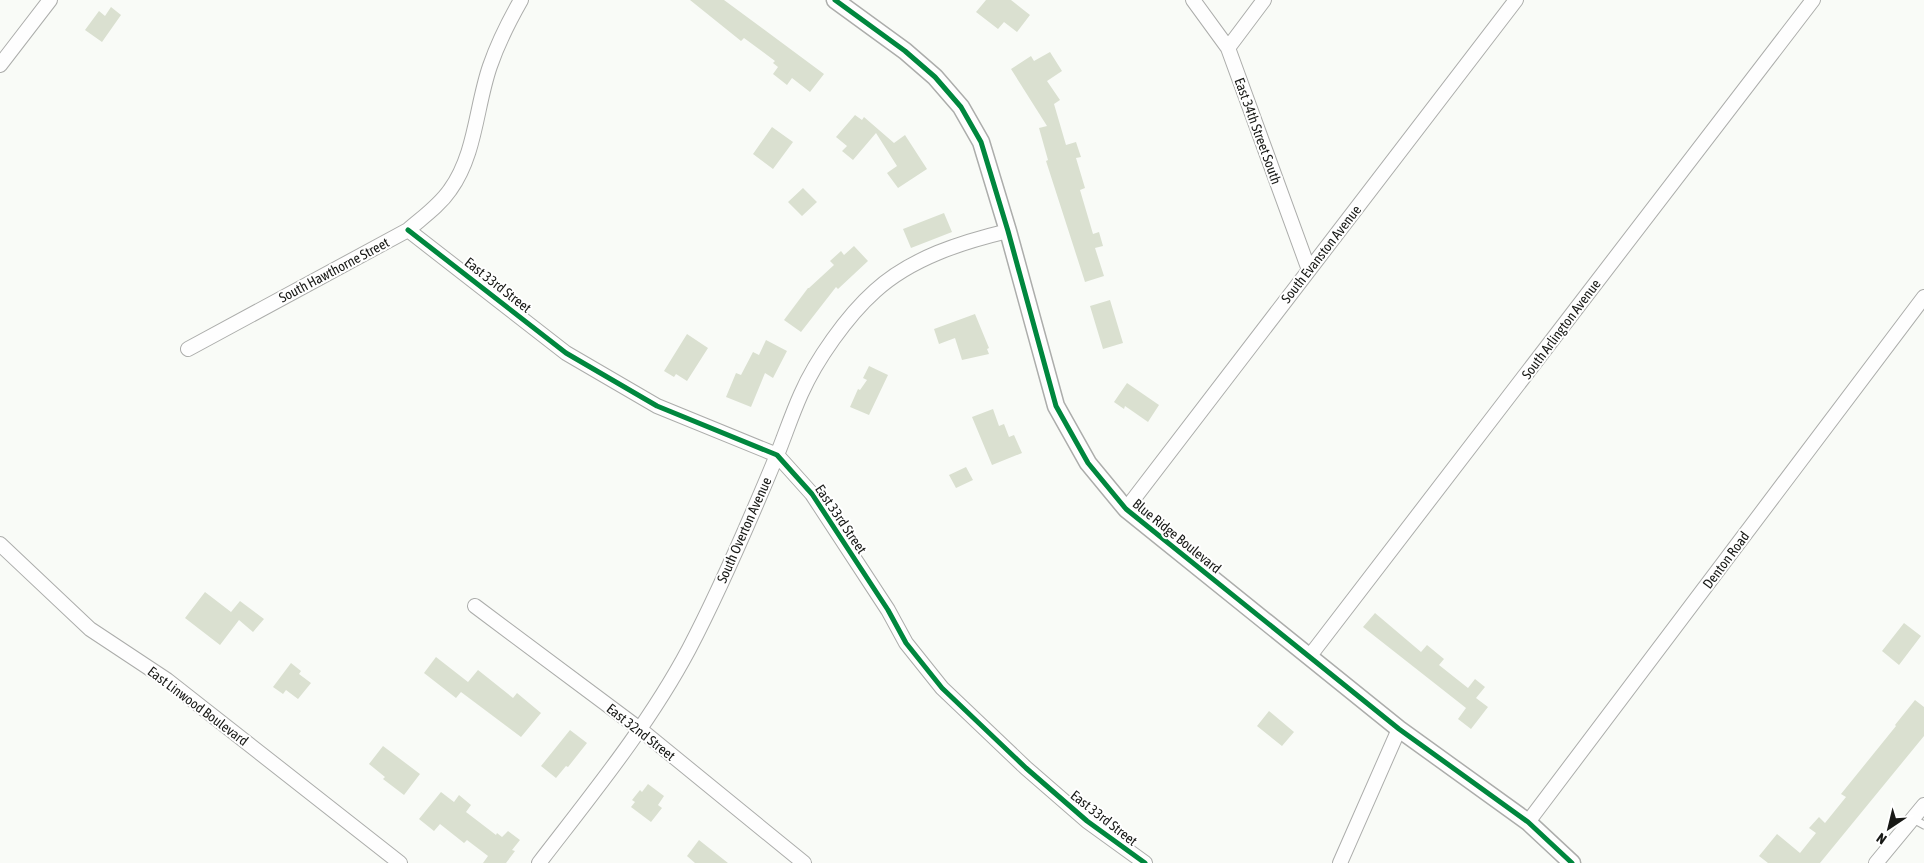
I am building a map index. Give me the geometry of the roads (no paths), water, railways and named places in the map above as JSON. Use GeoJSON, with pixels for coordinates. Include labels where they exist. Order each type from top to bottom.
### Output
{"type":"FeatureCollection","features":[{"type":"Feature","properties":{"kind":"street"},"geometry":{"type":"LineString","coordinates":[[0,65],[50,0]]}},
{"type":"Feature","properties":{"kind":"street","name":"South Hawthorne Street"},"geometry":{"type":"LineString","coordinates":[[188,349],[408,230],[436,206],[451,189],[468,155],[490,67],[507,24],[521,0]]}},
{"type":"Feature","properties":{"kind":"street","name":"Blue Ridge Boulevard"},"geometry":{"type":"LineString","coordinates":[[835,0],[905,50],[936,76],[961,107],[981,142],[1008,231],[1056,406],[1088,463],[1126,509],[1399,729],[1528,822],[1572,863]]}},
{"type":"Feature","properties":{"kind":"street","name":"East 34th Street South"},"geometry":{"type":"LineString","coordinates":[[1193,0],[1228,48],[1309,270]]}},
{"type":"Feature","properties":{"kind":"street"},"geometry":{"type":"LineString","coordinates":[[1228,48],[1264,0]]}},
{"type":"Feature","properties":{"kind":"street","name":"South Evanston Avenue"},"geometry":{"type":"LineString","coordinates":[[1126,509],[1516,0]]}},
{"type":"Feature","properties":{"kind":"street","name":"South Arlington Avenue"},"geometry":{"type":"LineString","coordinates":[[1310,657],[1813,0]]}},
{"type":"Feature","properties":{"kind":"street","name":"East 33rd Street"},"geometry":{"type":"LineString","coordinates":[[408,230],[566,353],[594,371],[657,406],[777,455],[812,494],[888,610],[906,643],[942,688],[1053,792],[1087,821],[1145,863]]}},
{"type":"Feature","properties":{"kind":"street","name":"South Overton Avenue"},"geometry":{"type":"LineString","coordinates":[[539,863],[640,730],[689,650],[777,455],[801,393],[815,367],[842,327],[875,291],[902,272],[939,252],[978,238],[1008,231]]}},
{"type":"Feature","properties":{"kind":"street","name":"Denton Road"},"geometry":{"type":"LineString","coordinates":[[1528,822],[1924,297]]}},
{"type":"Feature","properties":{"kind":"street","name":"East Linwood Boulevard"},"geometry":{"type":"LineString","coordinates":[[0,544],[90,629],[167,680],[400,863]]}},
{"type":"Feature","properties":{"kind":"street","name":"East 32nd Street"},"geometry":{"type":"LineString","coordinates":[[475,606],[640,730],[804,863]]}},
{"type":"Feature","properties":{"kind":"street"},"geometry":{"type":"LineString","coordinates":[[1340,863],[1399,729]]}},
{"type":"Feature","properties":{"kind":"street"},"geometry":{"type":"LineString","coordinates":[[1876,863],[1918,822],[1924,805]]}}]}
